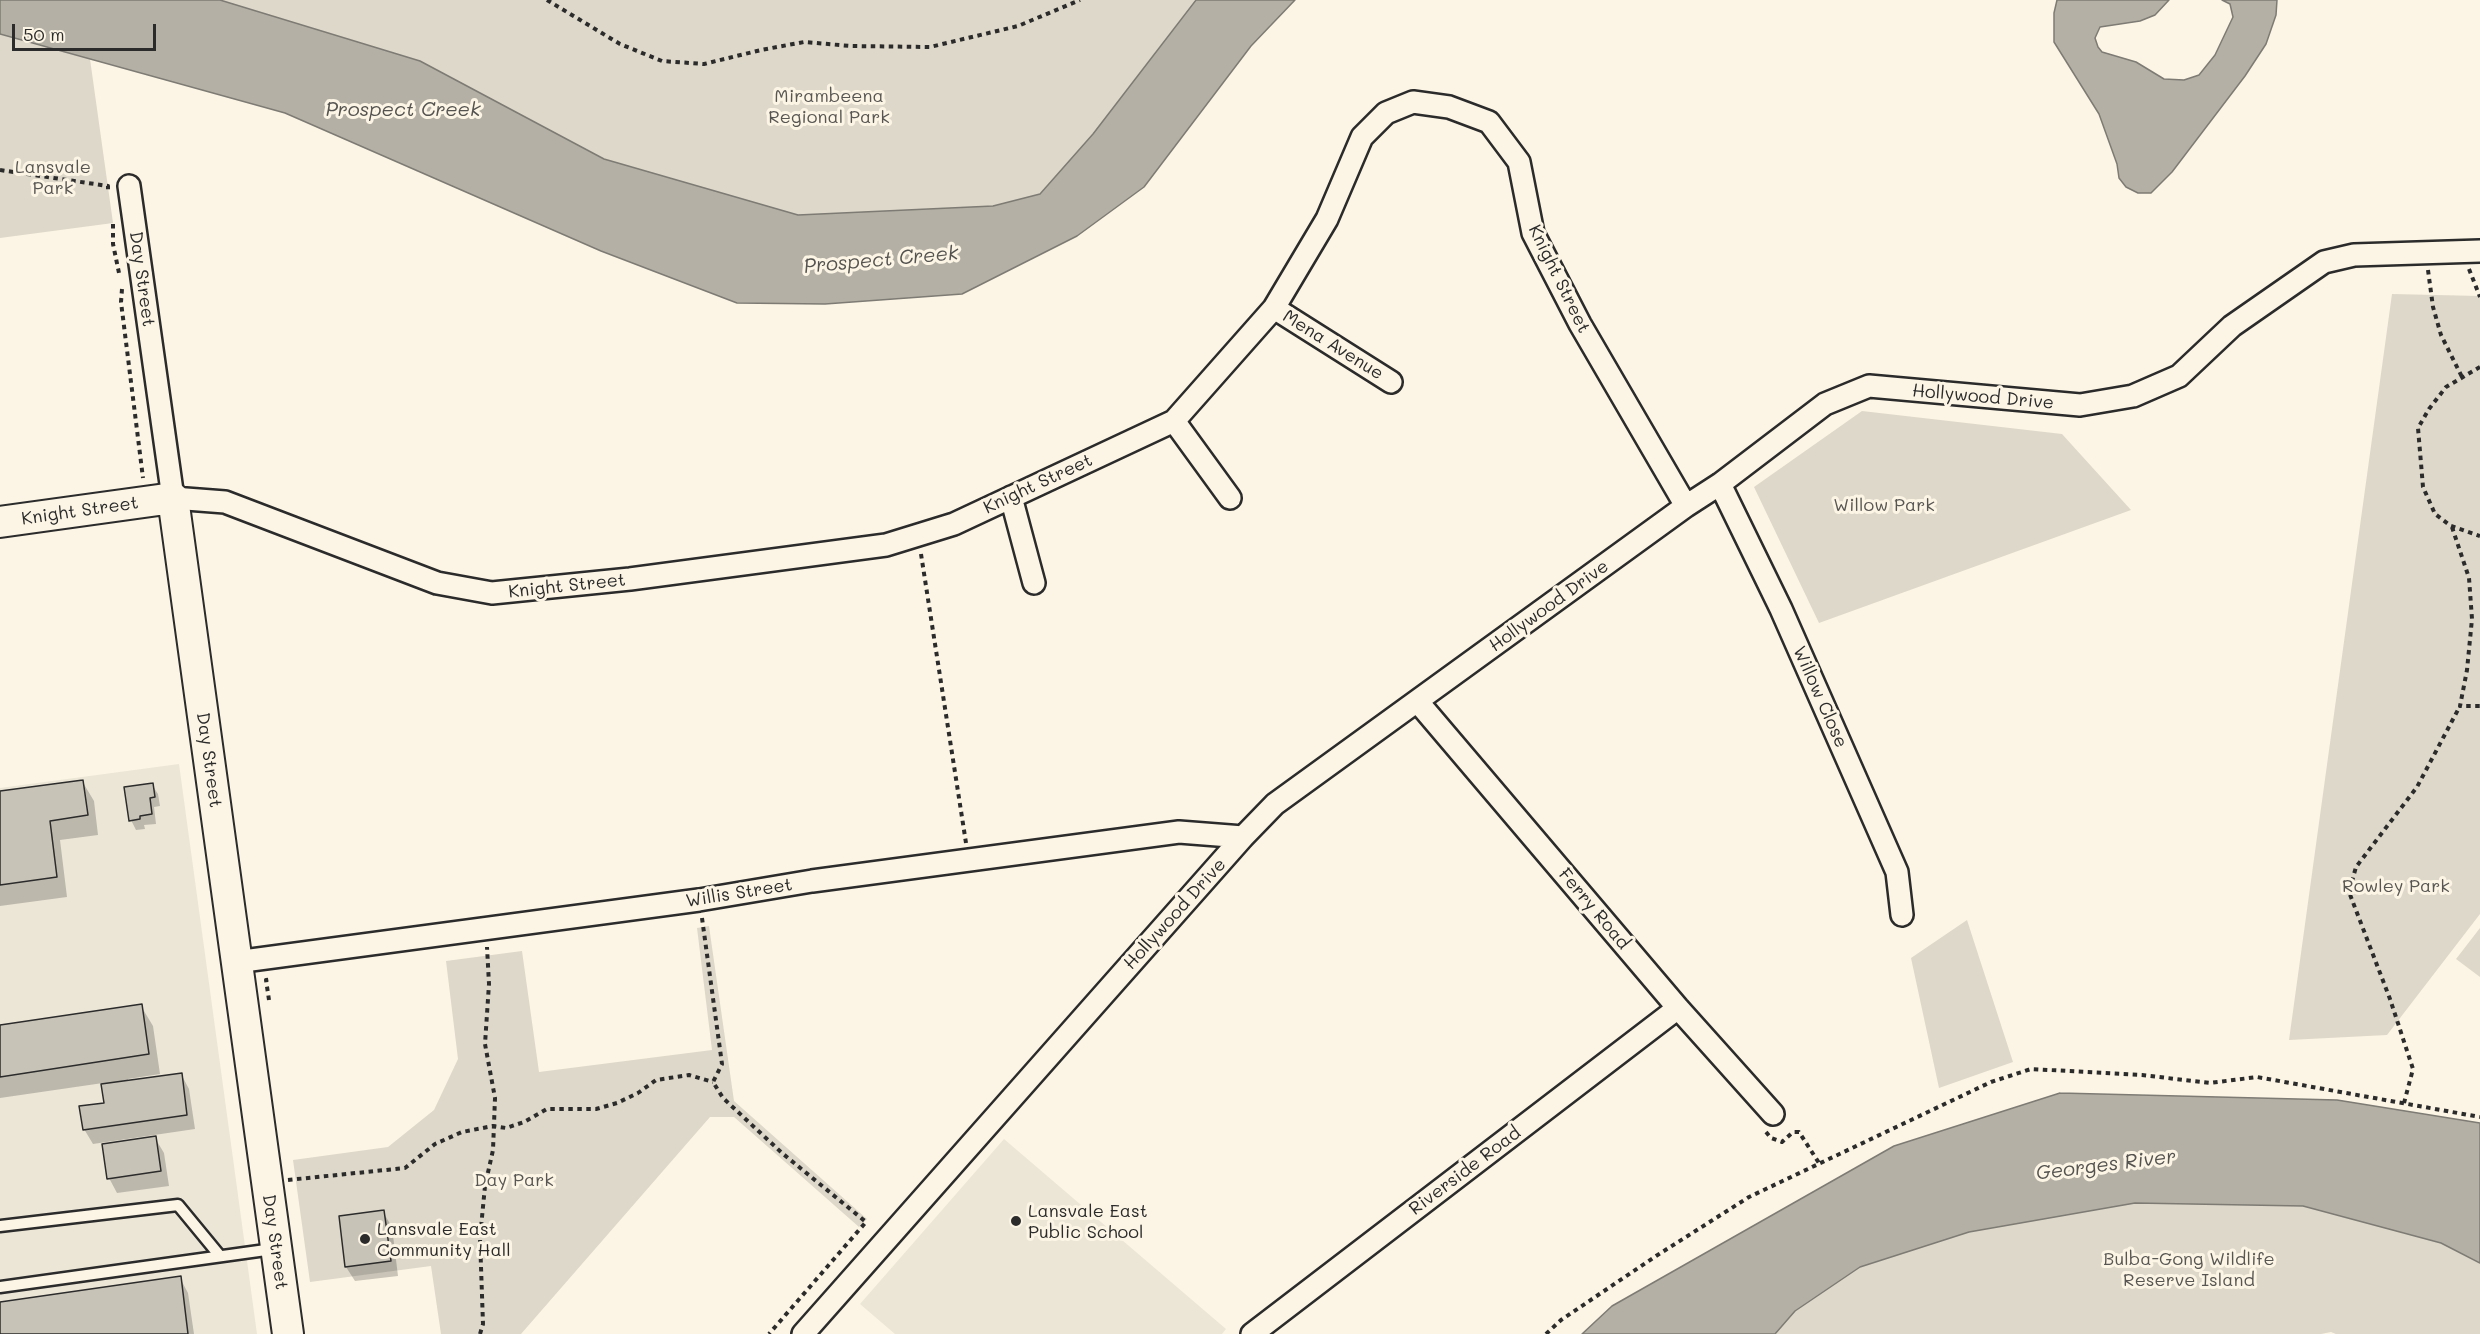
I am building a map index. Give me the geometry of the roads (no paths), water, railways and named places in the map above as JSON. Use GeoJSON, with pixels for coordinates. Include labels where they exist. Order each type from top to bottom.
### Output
{"type":"FeatureCollection","features":[{"type":"Feature","properties":{"kind":"street","name":"Knight Street"},"geometry":{"type":"LineString","coordinates":[[0,522],[173,498],[225,502],[437,583],[492,593],[630,579],[874,546],[918,535],[954,524],[1174,421],[1274,308],[1327,219],[1362,137],[1386,113],[1413,102],[1449,107],[1489,122],[1519,162],[1533,233],[1580,324],[1686,506]]}},
{"type":"Feature","properties":{"kind":"street","name":"Day Street"},"geometry":{"type":"LineString","coordinates":[[129,186],[288,1334]]}},
{"type":"Feature","properties":{"kind":"street","name":"Hollywood Drive"},"geometry":{"type":"LineString","coordinates":[[803,1334],[1243,837],[1275,804],[1686,506],[1720,484],[1825,404],[1869,386],[2080,405],[2133,396],[2179,376],[2232,326],[2324,262],[2354,255],[2471,251]]}},
{"type":"Feature","properties":{"kind":"street","name":"Mena Avenue"},"geometry":{"type":"LineString","coordinates":[[1274,308],[1391,382]]}},
{"type":"Feature","properties":{"kind":"street"},"geometry":{"type":"LineString","coordinates":[[1174,421],[1230,498]]}},
{"type":"Feature","properties":{"kind":"street","name":"Willow Close"},"geometry":{"type":"LineString","coordinates":[[1720,484],[1781,609],[1897,872],[1902,915]]}},
{"type":"Feature","properties":{"kind":"street"},"geometry":{"type":"LineString","coordinates":[[1011,497],[1034,583]]}},
{"type":"Feature","properties":{"kind":"street","name":"Ferry Road"},"geometry":{"type":"LineString","coordinates":[[1418,702],[1678,1008],[1773,1114]]}},
{"type":"Feature","properties":{"kind":"street","name":"Willis Street"},"geometry":{"type":"LineString","coordinates":[[236,962],[699,900],[812,881],[1179,832],[1243,837]]}},
{"type":"Feature","properties":{"kind":"street","name":"Riverside Road"},"geometry":{"type":"LineString","coordinates":[[1252,1334],[1678,1008]]}},
{"type":"Feature","properties":{"kind":"lane"},"geometry":{"type":"LineString","coordinates":[[0,1226],[178,1205],[220,1256]]}},
{"type":"Feature","properties":{"kind":"lane"},"geometry":{"type":"LineString","coordinates":[[0,1287],[276,1248]]}},
{"type":"Feature","properties":{"kind":"water","name":"Prospect Creek"},"geometry":{"type":"Polygon","coordinates":[[[0,0],[220,0],[420,61],[604,159],[798,215],[993,206],[1040,194],[1093,134],[1196,0],[1295,0],[1251,46],[1144,187],[1077,236],[962,294],[825,304],[737,303],[601,251],[285,113],[0,34],[0,0]]]}},
{"type":"Feature","properties":{"kind":"water"},"geometry":{"type":"Polygon","coordinates":[[[2057,0],[2169,0],[2155,15],[2140,21],[2100,27],[2095,38],[2102,52],[2136,62],[2164,79],[2184,80],[2199,75],[2215,55],[2233,17],[2230,4],[2222,0],[2277,0],[2276,15],[2266,44],[2245,76],[2172,172],[2151,193],[2138,193],[2126,187],[2119,178],[2117,164],[2099,114],[2054,42],[2054,13],[2057,0]]]}},
{"type":"Feature","properties":{"kind":"water","name":"Georges River"},"geometry":{"type":"Polygon","coordinates":[[[2060,1093],[2337,1100],[2480,1123],[2480,1263],[2441,1243],[2303,1206],[2135,1203],[1969,1232],[1860,1267],[1795,1311],[1775,1334],[1582,1334],[1612,1306],[1894,1146],[2060,1093]]]}},
{"type":"Feature","properties":{"kind":"place","name":"Lansvale East Public School"},"geometry":{"type":"Point","coordinates":[1016,1221]}},
{"type":"Feature","properties":{"kind":"place","name":"Lansvale East Community Hall"},"geometry":{"type":"Point","coordinates":[365,1239]}},
{"type":"Feature","properties":{"kind":"park label","name":"Mirambeena Regional Park"},"geometry":{"type":"Point","coordinates":[829,106]}},
{"type":"Feature","properties":{"kind":"park label","name":"Lansvale Park"},"geometry":{"type":"Point","coordinates":[53,177]}},
{"type":"Feature","properties":{"kind":"park label","name":"Willow Park"},"geometry":{"type":"Point","coordinates":[1884,505]}},
{"type":"Feature","properties":{"kind":"park label","name":"Rowley Park"},"geometry":{"type":"Point","coordinates":[2396,886]}},
{"type":"Feature","properties":{"kind":"park label","name":"Day Park"},"geometry":{"type":"Point","coordinates":[514,1180]}},
{"type":"Feature","properties":{"kind":"park label","name":"Bulba-Gong Wildlife Reserve Island"},"geometry":{"type":"Point","coordinates":[2189,1269]}}]}
